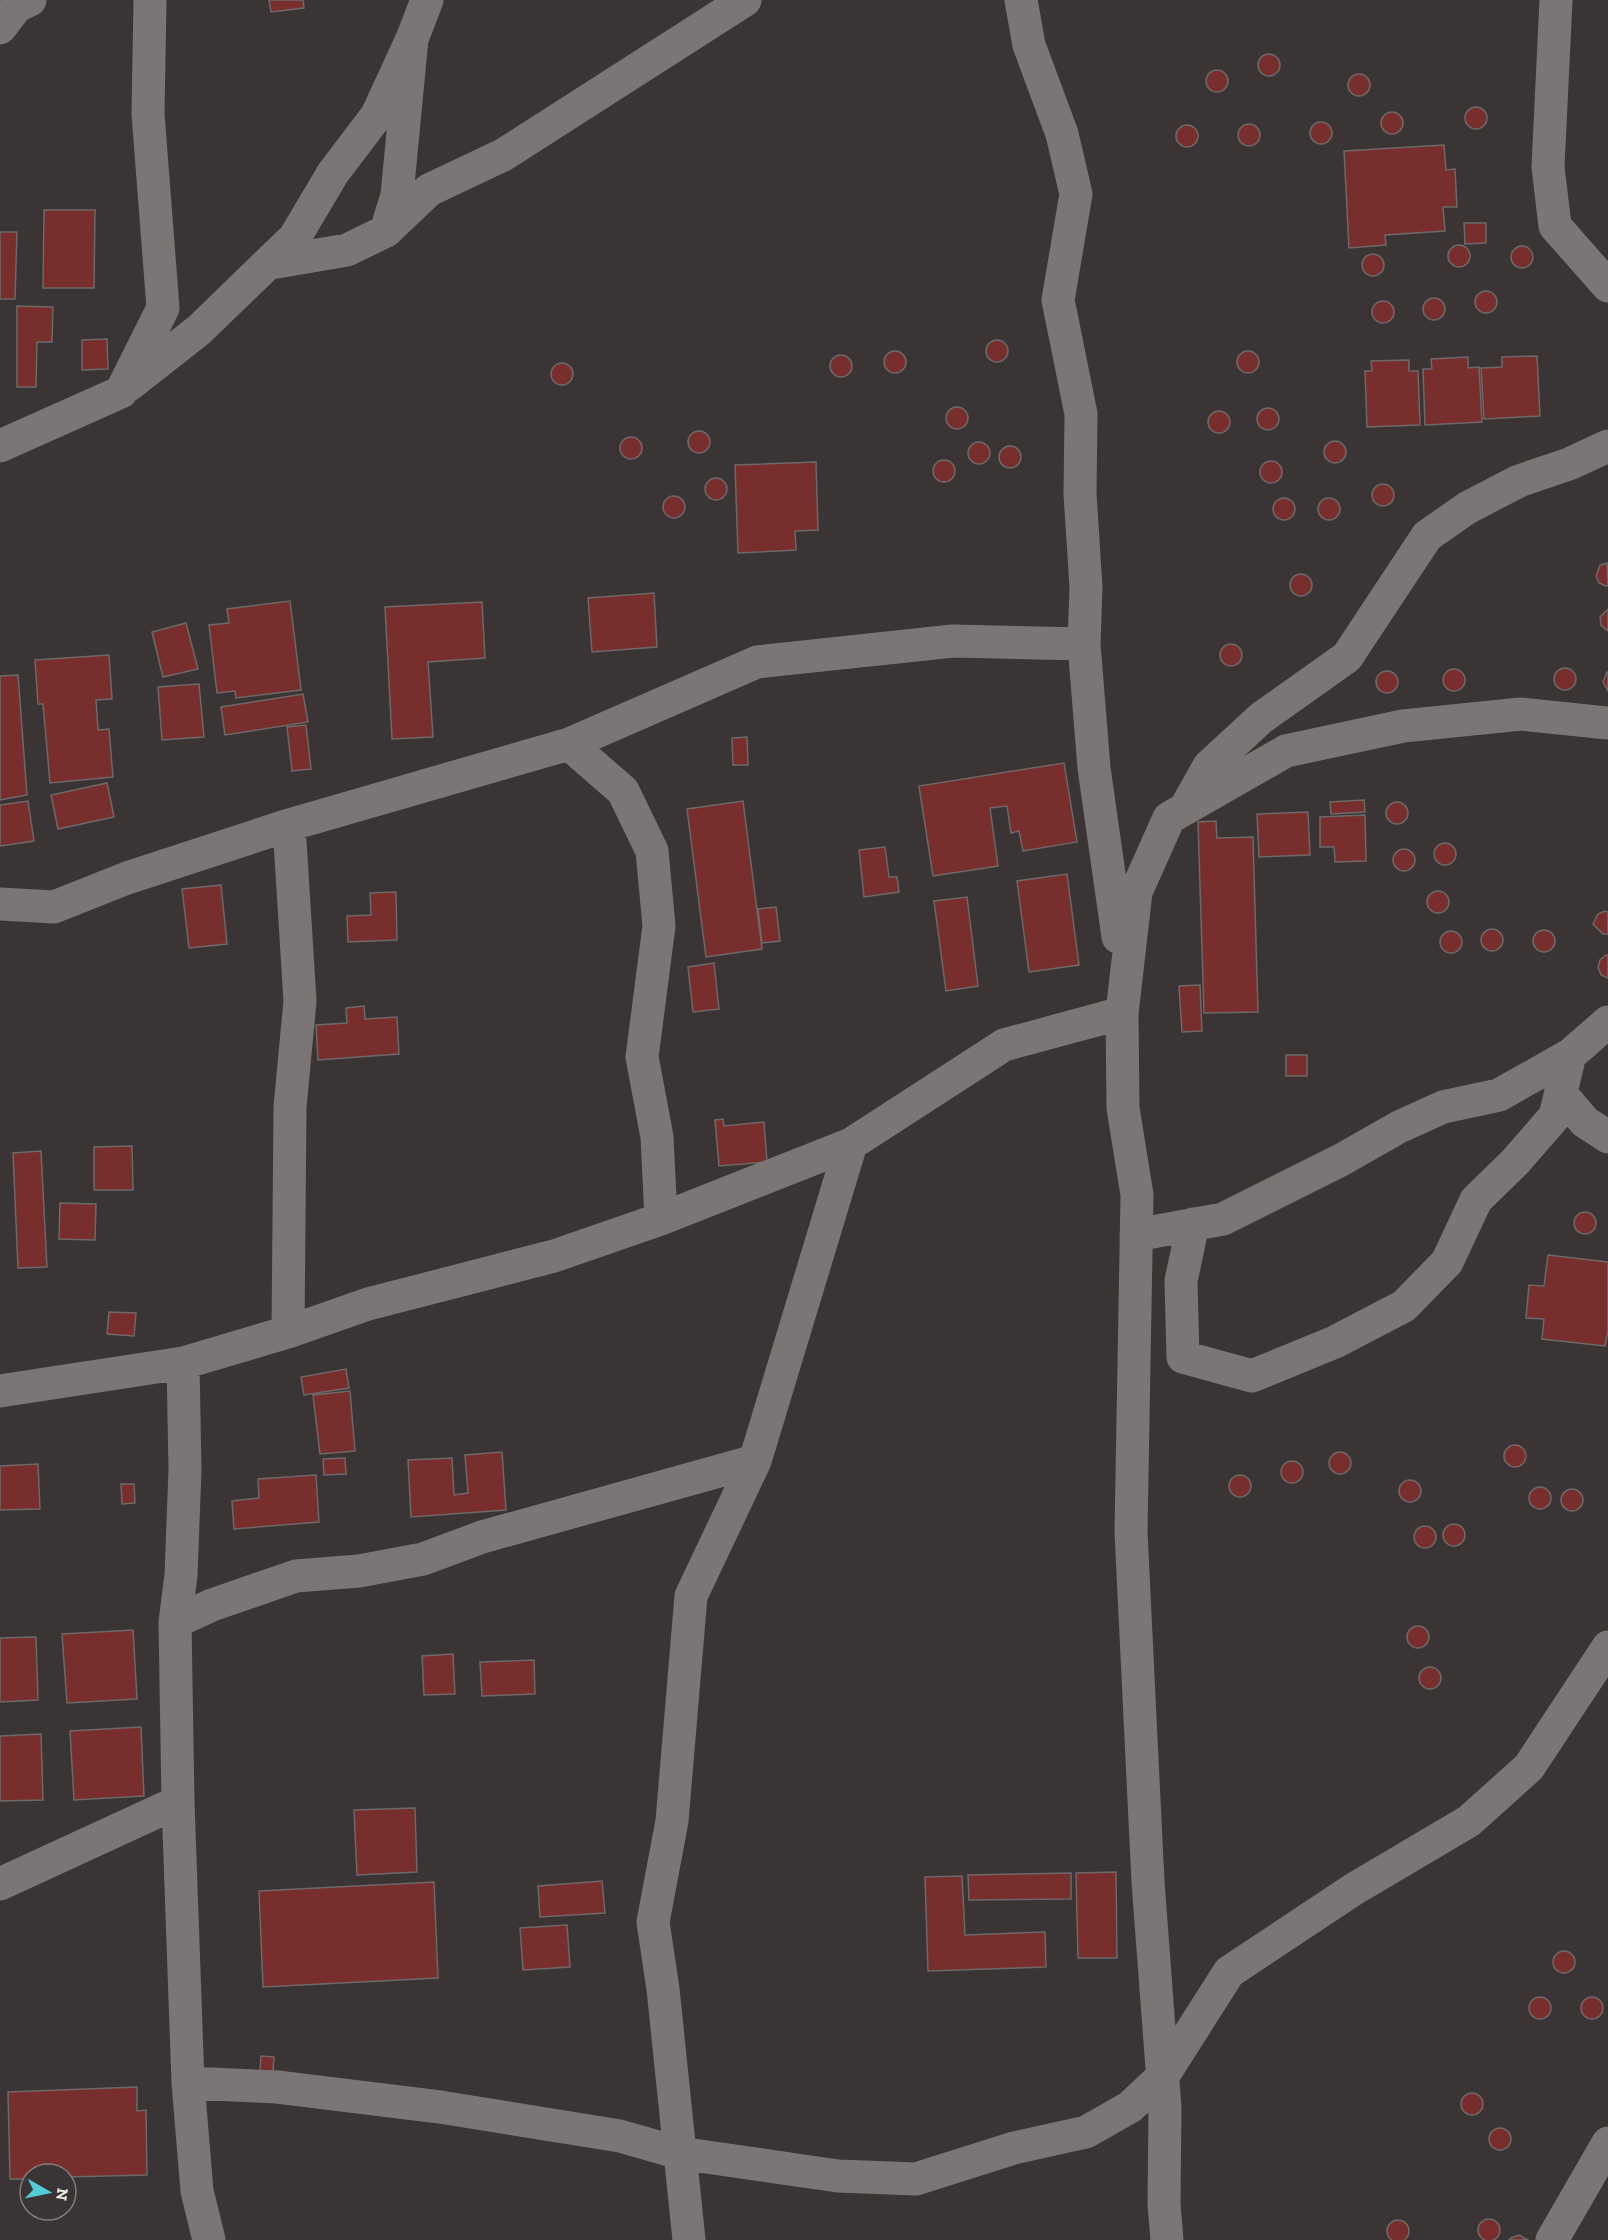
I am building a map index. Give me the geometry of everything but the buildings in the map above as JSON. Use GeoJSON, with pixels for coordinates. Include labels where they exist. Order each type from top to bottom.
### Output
{"type":"FeatureCollection","features":[{"type":"Feature","properties":{"kind":"street"},"geometry":{"type":"LineString","coordinates":[[0,28],[17,6],[30,0]]}},
{"type":"Feature","properties":{"kind":"street"},"geometry":{"type":"LineString","coordinates":[[121,392],[163,308],[148,114],[150,0]]}},
{"type":"Feature","properties":{"kind":"street"},"geometry":{"type":"LineString","coordinates":[[0,446],[121,392],[199,330],[271,263],[295,237],[333,173],[377,115],[427,0]]}},
{"type":"Feature","properties":{"kind":"street"},"geometry":{"type":"LineString","coordinates":[[271,263],[347,250],[386,231],[429,190],[503,155],[639,66],[746,0]]}},
{"type":"Feature","properties":{"kind":"street"},"geometry":{"type":"LineString","coordinates":[[1021,0],[1029,45],[1062,134],[1076,194],[1058,300],[1082,414],[1080,494],[1086,587],[1084,644],[1094,768],[1124,1001]]}},
{"type":"Feature","properties":{"kind":"street"},"geometry":{"type":"LineString","coordinates":[[1556,0],[1548,167],[1555,226],[1608,285]]}},
{"type":"Feature","properties":{"kind":"street"},"geometry":{"type":"LineString","coordinates":[[386,231],[397,195],[412,39]]}},
{"type":"Feature","properties":{"kind":"street"},"geometry":{"type":"LineString","coordinates":[[1185,809],[1209,766],[1262,718],[1347,657],[1427,537],[1467,508],[1519,481],[1569,464],[1608,446]]}},
{"type":"Feature","properties":{"kind":"street"},"geometry":{"type":"LineString","coordinates":[[0,904],[54,907],[127,878],[289,825],[569,744],[757,662],[953,641],[1084,644]]}},
{"type":"Feature","properties":{"kind":"street"},"geometry":{"type":"LineString","coordinates":[[1167,2240],[1164,2204],[1165,2108],[1148,1882],[1131,1532],[1137,1195],[1123,1108],[1124,1001],[1136,892],[1169,818],[1286,751],[1404,726],[1521,714],[1608,723]]}},
{"type":"Feature","properties":{"kind":"street"},"geometry":{"type":"LineString","coordinates":[[569,744],[623,791],[652,851],[659,926],[642,1056],[657,1137],[661,1219]]}},
{"type":"Feature","properties":{"kind":"street"},"geometry":{"type":"LineString","coordinates":[[288,1332],[290,1107],[300,1001],[289,825]]}},
{"type":"Feature","properties":{"kind":"street"},"geometry":{"type":"LineString","coordinates":[[0,1391],[183,1363],[288,1332],[368,1304],[554,1256],[661,1219],[851,1144],[1004,1045],[1124,1001]]}},
{"type":"Feature","properties":{"kind":"street"},"geometry":{"type":"LineString","coordinates":[[1136,1235],[1223,1219],[1341,1160],[1399,1126],[1443,1107],[1499,1095],[1570,1055],[1608,1022]]}},
{"type":"Feature","properties":{"kind":"street"},"geometry":{"type":"LineString","coordinates":[[1193,1224],[1181,1281],[1183,1357],[1252,1376],[1335,1342],[1404,1306],[1447,1262],[1476,1200],[1515,1162],[1556,1116],[1570,1055]]}},
{"type":"Feature","properties":{"kind":"street"},"geometry":{"type":"LineString","coordinates":[[1561,1094],[1585,1122],[1608,1137]]}},
{"type":"Feature","properties":{"kind":"street"},"geometry":{"type":"LineString","coordinates":[[689,2240],[663,1989],[653,1923],[672,1821],[691,1596],[755,1461],[851,1144]]}},
{"type":"Feature","properties":{"kind":"street"},"geometry":{"type":"LineString","coordinates":[[183,1363],[185,1470],[181,1575],[176,1622],[178,1802],[188,2083],[197,2191],[209,2240]]}},
{"type":"Feature","properties":{"kind":"street"},"geometry":{"type":"LineString","coordinates":[[176,1622],[212,1605],[296,1576],[359,1570],[423,1559],[482,1537],[755,1461]]}},
{"type":"Feature","properties":{"kind":"street"},"geometry":{"type":"LineString","coordinates":[[188,2083],[277,2087],[441,2107],[620,2136],[679,2153],[838,2176],[916,2179],[1014,2148],[1086,2132],[1130,2107],[1163,2076],[1229,1972],[1344,1895],[1469,1821],[1529,1767],[1608,1647]]}},
{"type":"Feature","properties":{"kind":"street"},"geometry":{"type":"LineString","coordinates":[[0,1884],[178,1802]]}},
{"type":"Feature","properties":{"kind":"street"},"geometry":{"type":"LineString","coordinates":[[1551,2240],[1608,2143]]}}]}
